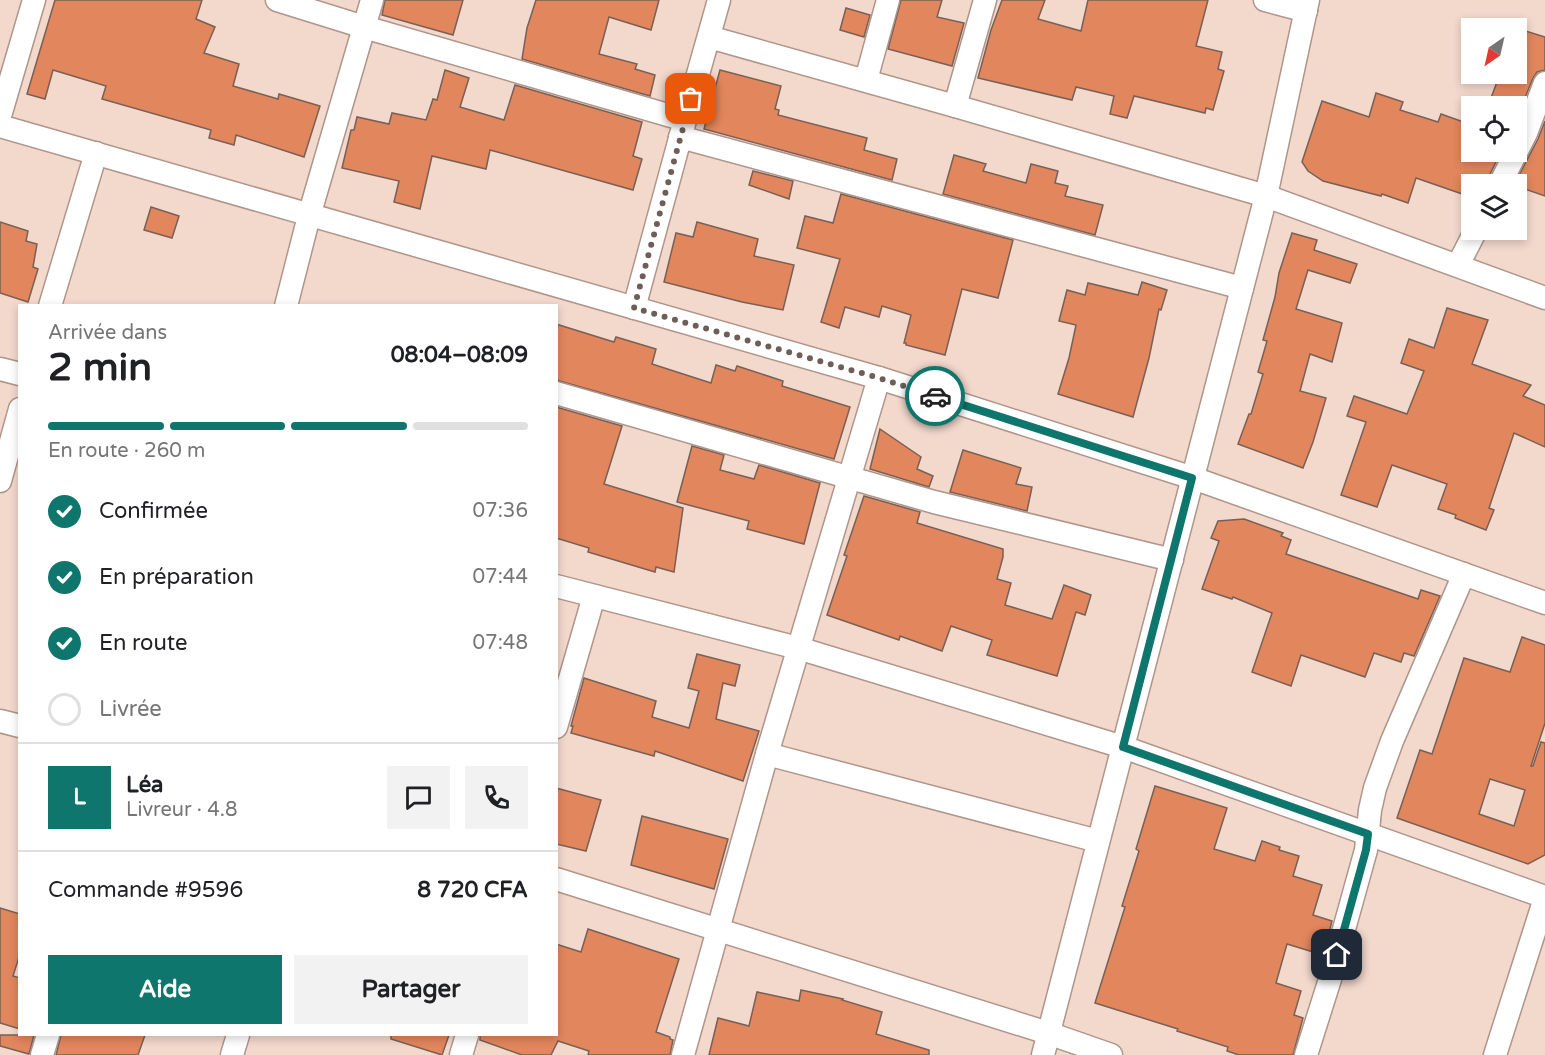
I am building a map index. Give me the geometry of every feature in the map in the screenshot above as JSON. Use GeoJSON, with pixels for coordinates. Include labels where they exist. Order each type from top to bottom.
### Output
{"type":"FeatureCollection","features":[{"type":"Feature","properties":{"kind":"street"},"geometry":{"type":"LineString","coordinates":[[0,116],[34,0]]}},
{"type":"Feature","properties":{"kind":"street"},"geometry":{"type":"LineString","coordinates":[[277,0],[682,129],[1242,288]]}},
{"type":"Feature","properties":{"kind":"street"},"geometry":{"type":"LineString","coordinates":[[287,304],[309,216],[372,0]]}},
{"type":"Feature","properties":{"kind":"street"},"geometry":{"type":"LineString","coordinates":[[634,308],[719,0]]}},
{"type":"Feature","properties":{"kind":"street"},"geometry":{"type":"LineString","coordinates":[[866,80],[888,0]]}},
{"type":"Feature","properties":{"kind":"street"},"geometry":{"type":"LineString","coordinates":[[955,106],[985,0]]}},
{"type":"Feature","properties":{"kind":"street"},"geometry":{"type":"LineString","coordinates":[[1043,1055],[1266,196],[1307,5],[1264,0]]}},
{"type":"Feature","properties":{"kind":"street"},"geometry":{"type":"LineString","coordinates":[[709,37],[1266,196],[1545,298]]}},
{"type":"Feature","properties":{"kind":"street"},"geometry":{"type":"LineString","coordinates":[[1505,174],[1527,133],[1545,83]]}},
{"type":"Feature","properties":{"kind":"street"},"geometry":{"type":"LineString","coordinates":[[0,126],[879,378],[1192,478],[1545,603]]}},
{"type":"Feature","properties":{"kind":"street"},"geometry":{"type":"LineString","coordinates":[[51,304],[96,153]]}},
{"type":"Feature","properties":{"kind":"street"},"geometry":{"type":"LineString","coordinates":[[1458,265],[1471,240]]}},
{"type":"Feature","properties":{"kind":"street"},"geometry":{"type":"LineString","coordinates":[[0,369],[18,374]]}},
{"type":"Feature","properties":{"kind":"street"},"geometry":{"type":"LineString","coordinates":[[683,1055],[767,754],[879,378]]}},
{"type":"Feature","properties":{"kind":"street"},"geometry":{"type":"LineString","coordinates":[[558,394],[942,504],[1172,560]]}},
{"type":"Feature","properties":{"kind":"street"},"geometry":{"type":"LineString","coordinates":[[0,481],[18,416]]}},
{"type":"Feature","properties":{"kind":"street"},"geometry":{"type":"LineString","coordinates":[[1306,1055],[1331,976],[1366,850],[1371,802],[1392,741],[1464,574]]}},
{"type":"Feature","properties":{"kind":"street"},"geometry":{"type":"LineString","coordinates":[[558,586],[798,648],[1123,747],[1545,898],[1495,1055]]}},
{"type":"Feature","properties":{"kind":"street"},"geometry":{"type":"LineString","coordinates":[[558,720],[594,596]]}},
{"type":"Feature","properties":{"kind":"street"},"geometry":{"type":"LineString","coordinates":[[0,721],[18,726]]}},
{"type":"Feature","properties":{"kind":"street"},"geometry":{"type":"LineString","coordinates":[[767,754],[1098,842]]}},
{"type":"Feature","properties":{"kind":"street"},"geometry":{"type":"LineString","coordinates":[[558,880],[1048,1033],[1111,1055]]}},
{"type":"Feature","properties":{"kind":"street"},"geometry":{"type":"LineString","coordinates":[[42,1055],[48,1036]]}},
{"type":"Feature","properties":{"kind":"street"},"geometry":{"type":"LineString","coordinates":[[232,1055],[238,1036]]}},
{"type":"Feature","properties":{"kind":"street"},"geometry":{"type":"LineString","coordinates":[[461,1055],[467,1036]]}},
{"type":"Feature","properties":{"kind":"building"},"geometry":{"type":"Polygon","coordinates":[[[55,0],[202,0],[196,19],[215,27],[204,53],[239,64],[233,86],[278,99],[279,94],[320,106],[304,157],[236,135],[234,145],[209,138],[211,130],[102,99],[106,86],[53,70],[45,99],[27,94],[55,0]]]}},
{"type":"Feature","properties":{"kind":"building"},"geometry":{"type":"Polygon","coordinates":[[[385,0],[463,0],[453,35],[382,15],[385,0]]]}},
{"type":"Feature","properties":{"kind":"building"},"geometry":{"type":"Polygon","coordinates":[[[536,0],[659,0],[651,30],[609,17],[599,54],[637,64],[635,69],[655,75],[650,96],[522,59],[527,28],[536,0]]]}},
{"type":"Feature","properties":{"kind":"building"},"geometry":{"type":"Polygon","coordinates":[[[901,0],[942,0],[937,17],[964,23],[952,66],[888,49],[901,0]]]}},
{"type":"Feature","properties":{"kind":"building"},"geometry":{"type":"Polygon","coordinates":[[[1002,0],[1045,0],[1038,19],[1081,31],[1088,0],[1208,0],[1196,46],[1222,52],[1218,69],[1224,71],[1213,110],[1206,108],[1205,113],[1134,96],[1127,118],[1110,114],[1114,96],[1076,87],[1072,100],[978,78],[1002,0]]]}},
{"type":"Feature","properties":{"kind":"building"},"geometry":{"type":"Polygon","coordinates":[[[846,8],[870,15],[864,37],[840,30],[846,8]]]}},
{"type":"Feature","properties":{"kind":"building"},"geometry":{"type":"Polygon","coordinates":[[[1527,31],[1545,37],[1545,70],[1537,72],[1526,96],[1492,96],[1496,84],[1527,84],[1527,31]]]}},
{"type":"Feature","properties":{"kind":"building"},"geometry":{"type":"Polygon","coordinates":[[[445,70],[469,78],[460,107],[504,120],[515,85],[642,122],[633,156],[642,159],[633,190],[490,150],[486,169],[432,156],[420,209],[394,202],[399,181],[342,168],[351,130],[354,130],[357,117],[389,124],[392,113],[426,120],[433,99],[437,100],[445,70]]]}},
{"type":"Feature","properties":{"kind":"building"},"geometry":{"type":"Polygon","coordinates":[[[720,70],[781,86],[775,109],[779,110],[778,115],[867,138],[864,150],[897,159],[892,180],[704,129],[720,70]]]}},
{"type":"Feature","properties":{"kind":"building"},"geometry":{"type":"Polygon","coordinates":[[[1376,93],[1403,102],[1400,110],[1438,122],[1441,114],[1461,121],[1461,162],[1496,162],[1490,174],[1461,174],[1461,194],[1416,178],[1408,203],[1382,194],[1381,196],[1323,181],[1308,171],[1302,162],[1322,101],[1369,117],[1376,93]]]}},
{"type":"Feature","properties":{"kind":"building"},"geometry":{"type":"Polygon","coordinates":[[[1545,121],[1545,196],[1527,190],[1527,174],[1520,174],[1545,121]]]}},
{"type":"Feature","properties":{"kind":"building"},"geometry":{"type":"Polygon","coordinates":[[[954,155],[986,164],[983,171],[1026,183],[1031,164],[1058,171],[1055,183],[1068,186],[1065,196],[1103,205],[1095,235],[943,194],[954,155]]]}},
{"type":"Feature","properties":{"kind":"building"},"geometry":{"type":"Polygon","coordinates":[[[753,171],[793,181],[789,199],[749,185],[753,171]]]}},
{"type":"Feature","properties":{"kind":"building"},"geometry":{"type":"Polygon","coordinates":[[[841,194],[1013,240],[998,298],[962,289],[945,355],[906,345],[904,343],[911,315],[882,306],[879,317],[845,307],[839,328],[821,322],[840,259],[797,248],[805,216],[833,223],[841,194]]]}},
{"type":"Feature","properties":{"kind":"building"},"geometry":{"type":"Polygon","coordinates":[[[151,207],[179,216],[172,238],[144,230],[151,207]]]}},
{"type":"Feature","properties":{"kind":"building"},"geometry":{"type":"Polygon","coordinates":[[[0,222],[28,231],[26,241],[37,244],[33,267],[38,269],[28,302],[0,293],[0,222]]]}},
{"type":"Feature","properties":{"kind":"building"},"geometry":{"type":"Polygon","coordinates":[[[697,222],[758,239],[754,256],[794,265],[783,310],[664,282],[676,233],[693,237],[697,222]]]}},
{"type":"Feature","properties":{"kind":"building"},"geometry":{"type":"Polygon","coordinates":[[[1292,233],[1317,240],[1314,250],[1357,264],[1350,283],[1308,270],[1296,309],[1342,323],[1332,362],[1310,354],[1300,391],[1326,398],[1303,468],[1238,444],[1249,414],[1251,414],[1263,374],[1258,372],[1267,341],[1263,340],[1279,273],[1292,233]]]}},
{"type":"Feature","properties":{"kind":"building"},"geometry":{"type":"Polygon","coordinates":[[[1142,282],[1167,290],[1161,310],[1159,309],[1133,417],[1058,394],[1076,325],[1059,321],[1067,290],[1085,295],[1088,283],[1138,295],[1142,282]]]}},
{"type":"Feature","properties":{"kind":"building"},"geometry":{"type":"Polygon","coordinates":[[[1447,308],[1488,320],[1472,364],[1531,385],[1523,396],[1545,405],[1545,447],[1514,433],[1489,508],[1494,510],[1486,530],[1438,509],[1447,484],[1392,465],[1377,507],[1341,495],[1366,422],[1347,416],[1354,396],[1407,414],[1424,371],[1401,363],[1409,339],[1434,348],[1447,308]]]}},
{"type":"Feature","properties":{"kind":"building"},"geometry":{"type":"Polygon","coordinates":[[[558,325],[614,342],[616,337],[656,349],[652,364],[711,383],[716,365],[735,371],[737,366],[783,381],[782,386],[850,407],[834,459],[558,381],[558,325]]]}},
{"type":"Feature","properties":{"kind":"building"},"geometry":{"type":"Polygon","coordinates":[[[558,408],[622,426],[604,484],[683,508],[674,572],[656,567],[655,572],[588,552],[589,548],[558,539],[558,408]]]}},
{"type":"Feature","properties":{"kind":"building"},"geometry":{"type":"Polygon","coordinates":[[[880,429],[921,457],[917,469],[933,476],[929,487],[870,469],[880,429]]]}},
{"type":"Feature","properties":{"kind":"building"},"geometry":{"type":"Polygon","coordinates":[[[692,446],[724,455],[720,470],[754,479],[759,465],[820,483],[804,544],[747,529],[749,521],[677,502],[692,446]]]}},
{"type":"Feature","properties":{"kind":"building"},"geometry":{"type":"Polygon","coordinates":[[[963,450],[1021,468],[1016,484],[1032,487],[1027,511],[950,492],[963,450]]]}},
{"type":"Feature","properties":{"kind":"building"},"geometry":{"type":"Polygon","coordinates":[[[864,496],[920,512],[917,523],[1003,549],[997,579],[1011,583],[1005,605],[1052,619],[1064,585],[1091,595],[1085,615],[1076,612],[1057,676],[987,655],[992,640],[951,626],[942,651],[900,636],[899,640],[827,615],[864,496]]]}},
{"type":"Feature","properties":{"kind":"building"},"geometry":{"type":"Polygon","coordinates":[[[1244,519],[1283,533],[1281,536],[1291,540],[1286,554],[1418,599],[1421,590],[1440,596],[1414,656],[1404,653],[1401,662],[1374,653],[1365,677],[1301,655],[1291,686],[1252,672],[1272,613],[1233,597],[1232,599],[1202,589],[1219,541],[1211,538],[1218,521],[1244,519]]]}},
{"type":"Feature","properties":{"kind":"building"},"geometry":{"type":"Polygon","coordinates":[[[1522,637],[1545,645],[1545,723],[1531,766],[1533,766],[1541,742],[1545,743],[1545,855],[1528,864],[1397,818],[1420,750],[1432,754],[1464,658],[1510,672],[1522,637]],[[1490,779],[1479,814],[1514,826],[1525,790],[1490,779]]]}},
{"type":"Feature","properties":{"kind":"building"},"geometry":{"type":"Polygon","coordinates":[[[697,654],[740,665],[735,686],[723,683],[716,719],[759,731],[743,781],[655,751],[654,756],[571,733],[584,678],[656,701],[652,717],[689,728],[699,691],[688,688],[697,654]]]}},
{"type":"Feature","properties":{"kind":"building"},"geometry":{"type":"Polygon","coordinates":[[[1155,786],[1227,808],[1214,849],[1255,861],[1262,841],[1280,847],[1279,850],[1299,856],[1293,876],[1322,885],[1313,915],[1332,921],[1323,955],[1287,944],[1276,983],[1301,991],[1294,1015],[1303,1018],[1293,1055],[1239,1055],[1227,1051],[1228,1047],[1095,1003],[1125,907],[1122,906],[1139,851],[1136,849],[1155,786]]]}},
{"type":"Feature","properties":{"kind":"building"},"geometry":{"type":"Polygon","coordinates":[[[558,789],[601,800],[586,851],[558,844],[558,789]]]}},
{"type":"Feature","properties":{"kind":"building"},"geometry":{"type":"Polygon","coordinates":[[[642,816],[728,839],[714,889],[631,865],[642,816]]]}},
{"type":"Feature","properties":{"kind":"building"},"geometry":{"type":"Polygon","coordinates":[[[0,908],[18,913],[18,960],[13,976],[18,977],[18,1028],[0,1023],[0,908]]]}},
{"type":"Feature","properties":{"kind":"building"},"geometry":{"type":"Polygon","coordinates":[[[588,929],[679,959],[656,1032],[673,1040],[670,1055],[588,1055],[589,1051],[558,1041],[551,1055],[522,1055],[480,1040],[480,1036],[558,1036],[558,945],[581,952],[588,929]]]}},
{"type":"Feature","properties":{"kind":"building"},"geometry":{"type":"Polygon","coordinates":[[[801,990],[843,999],[882,1012],[876,1034],[929,1050],[929,1055],[709,1055],[718,1018],[749,1026],[757,992],[799,1001],[801,990]]]}},
{"type":"Feature","properties":{"kind":"building"},"geometry":{"type":"Polygon","coordinates":[[[0,1035],[34,1036],[29,1054],[0,1046],[0,1035]]]}},
{"type":"Feature","properties":{"kind":"building"},"geometry":{"type":"Polygon","coordinates":[[[61,1036],[145,1036],[138,1055],[56,1055],[61,1036]]]}},
{"type":"Feature","properties":{"kind":"building"},"geometry":{"type":"Polygon","coordinates":[[[391,1036],[449,1036],[442,1055],[391,1039],[391,1036]]]}},
{"type":"Feature","properties":{"kind":"way so far"},"geometry":{"type":"LineString","coordinates":[[691,99],[634,308],[935,396]]}},
{"type":"Feature","properties":{"kind":"route"},"geometry":{"type":"LineString","coordinates":[[935,396],[1192,478],[1123,747],[1368,834],[1366,850],[1337,955]]}}]}
